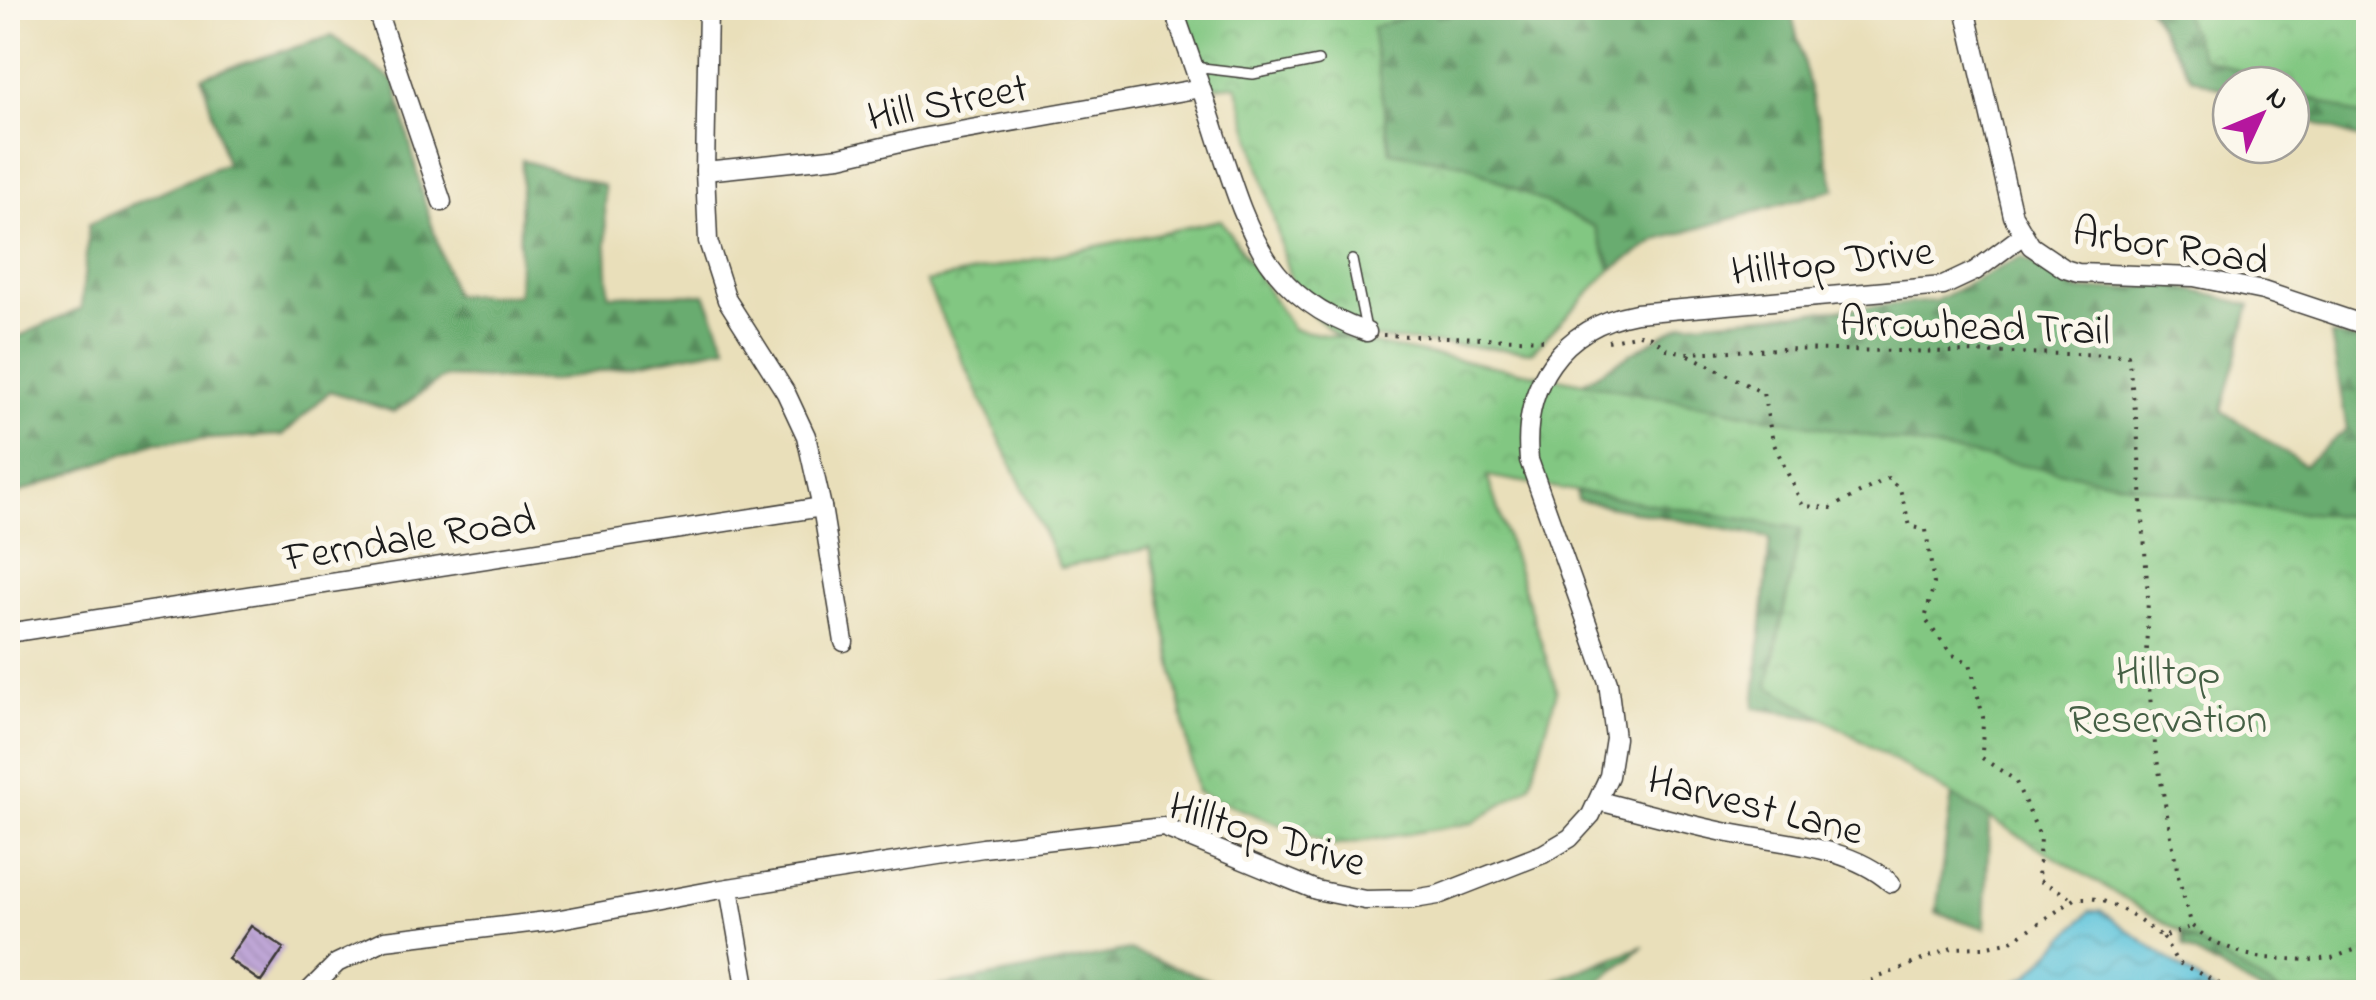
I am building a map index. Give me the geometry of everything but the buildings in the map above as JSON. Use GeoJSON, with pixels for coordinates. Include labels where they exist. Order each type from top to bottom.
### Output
{"type":"FeatureCollection","features":[{"type":"Feature","properties":{"kind":"street"},"geometry":{"type":"LineString","coordinates":[[376,8],[442,202]]}},
{"type":"Feature","properties":{"kind":"street"},"geometry":{"type":"LineString","coordinates":[[708,8],[706,223],[718,276],[739,322],[786,393],[806,436],[844,642]]}},
{"type":"Feature","properties":{"kind":"street"},"geometry":{"type":"LineString","coordinates":[[1173,8],[1243,215],[1262,252],[1302,297],[1332,318],[1367,332]]}},
{"type":"Feature","properties":{"kind":"street","name":"Arbor Road"},"geometry":{"type":"LineString","coordinates":[[1966,8],[2010,205],[2023,235],[2053,263],[2078,273],[2194,277],[2263,291],[2368,326]]}},
{"type":"Feature","properties":{"kind":"street","name":"Hill Street"},"geometry":{"type":"LineString","coordinates":[[705,171],[840,157],[921,138],[1201,88]]}},
{"type":"Feature","properties":{"kind":"street","name":"Hilltop Drive"},"geometry":{"type":"LineString","coordinates":[[308,992],[337,962],[384,940],[555,920],[983,848],[1163,828],[1316,890],[1365,900],[1414,900],[1462,888],[1543,854],[1581,827],[1599,801],[1609,776],[1614,738],[1608,682],[1533,478],[1527,442],[1531,406],[1556,358],[1572,342],[1606,321],[1636,313],[1943,286],[1974,272],[2023,235]]}},
{"type":"Feature","properties":{"kind":"street","name":"Ferndale Road"},"geometry":{"type":"LineString","coordinates":[[8,633],[822,508]]}},
{"type":"Feature","properties":{"kind":"street","name":"Harvest Lane"},"geometry":{"type":"LineString","coordinates":[[1599,801],[1727,833],[1822,851],[1871,865],[1891,883]]}},
{"type":"Feature","properties":{"kind":"street"},"geometry":{"type":"LineString","coordinates":[[729,888],[747,992]]}},
{"type":"Feature","properties":{"kind":"lane"},"geometry":{"type":"LineString","coordinates":[[1194,68],[1254,74],[1318,61]]}},
{"type":"Feature","properties":{"kind":"lane"},"geometry":{"type":"LineString","coordinates":[[1352,260],[1367,332]]}},
{"type":"Feature","properties":{"kind":"path"},"geometry":{"type":"LineString","coordinates":[[1367,332],[1401,338],[1572,342]]}},
{"type":"Feature","properties":{"kind":"path","name":"Arrowhead Trail"},"geometry":{"type":"LineString","coordinates":[[1607,342],[1640,334],[1651,336],[1667,349],[1686,353],[1780,349],[2128,355],[2137,426],[2148,596],[2146,658],[2156,754],[2178,880],[2192,926]]}},
{"type":"Feature","properties":{"kind":"path"},"geometry":{"type":"LineString","coordinates":[[1686,353],[1763,393],[1772,442],[1804,506],[1832,508],[1888,478],[1900,489],[1910,526],[1926,530],[1934,584],[1925,619],[1951,654],[1970,663],[1983,717],[1982,758],[2016,780],[2040,836],[2038,880],[2075,899]]}},
{"type":"Feature","properties":{"kind":"path"},"geometry":{"type":"LineString","coordinates":[[1842,992],[1952,948],[1984,947],[2012,940],[2075,899],[2086,896],[2115,905],[2162,938],[2177,962],[2236,992]]}},
{"type":"Feature","properties":{"kind":"path"},"geometry":{"type":"LineString","coordinates":[[2162,938],[2192,926],[2210,940],[2263,958],[2332,958],[2368,944]]}},
{"type":"Feature","properties":{"kind":"green space"},"geometry":{"type":"Polygon","coordinates":[[[1183,8],[1433,8],[1372,28],[1390,152],[1464,164],[1595,227],[1611,270],[1532,352],[1336,335],[1296,300],[1237,85],[1210,87],[1183,8]]]}},
{"type":"Feature","properties":{"kind":"green space"},"geometry":{"type":"Polygon","coordinates":[[[1433,8],[1790,8],[1835,189],[1658,240],[1611,270],[1595,227],[1464,164],[1390,152],[1371,27],[1433,8]]]}},
{"type":"Feature","properties":{"kind":"green space"},"geometry":{"type":"Polygon","coordinates":[[[2148,8],[2368,8],[2368,142],[2311,121],[2311,65],[2211,65],[2211,84],[2191,77],[2148,8]]]}},
{"type":"Feature","properties":{"kind":"green space"},"geometry":{"type":"Polygon","coordinates":[[[2181,8],[2368,8],[2368,119],[2311,98],[2311,65],[2223,65],[2202,57],[2181,8]]]}},
{"type":"Feature","properties":{"kind":"green space"},"geometry":{"type":"Polygon","coordinates":[[[332,36],[395,82],[423,197],[454,295],[518,295],[522,160],[604,186],[609,295],[705,294],[727,347],[551,381],[444,377],[394,412],[330,391],[283,435],[156,442],[8,497],[8,341],[81,309],[89,224],[226,163],[202,76],[332,36]]]}},
{"type":"Feature","properties":{"kind":"green space","name":"Hilltop Reservation"},"geometry":{"type":"Polygon","coordinates":[[[1221,220],[1293,329],[2262,509],[2368,518],[2368,992],[2280,992],[1768,685],[1801,529],[1487,476],[1557,691],[1530,785],[1473,823],[1333,846],[1197,792],[1150,548],[1060,568],[926,282],[1221,220]]]}},
{"type":"Feature","properties":{"kind":"green space"},"geometry":{"type":"Polygon","coordinates":[[[2021,257],[2080,291],[2172,285],[2250,305],[2222,411],[2304,465],[2347,429],[2331,335],[2368,341],[2368,992],[2261,992],[2184,947],[2162,832],[1991,777],[1985,928],[1936,913],[1956,765],[1928,734],[1754,708],[1770,538],[1577,500],[1568,391],[1683,323],[1935,301],[2021,257]]]}},
{"type":"Feature","properties":{"kind":"green space"},"geometry":{"type":"Polygon","coordinates":[[[1644,946],[1587,992],[1524,992],[1644,946]]]}},
{"type":"Feature","properties":{"kind":"green space"},"geometry":{"type":"Polygon","coordinates":[[[1129,950],[1241,992],[910,992],[1129,950]]]}},
{"type":"Feature","properties":{"kind":"water"},"geometry":{"type":"Polygon","coordinates":[[[2090,911],[2101,911],[2215,992],[1995,992],[2028,976],[2090,911]]]}}]}
